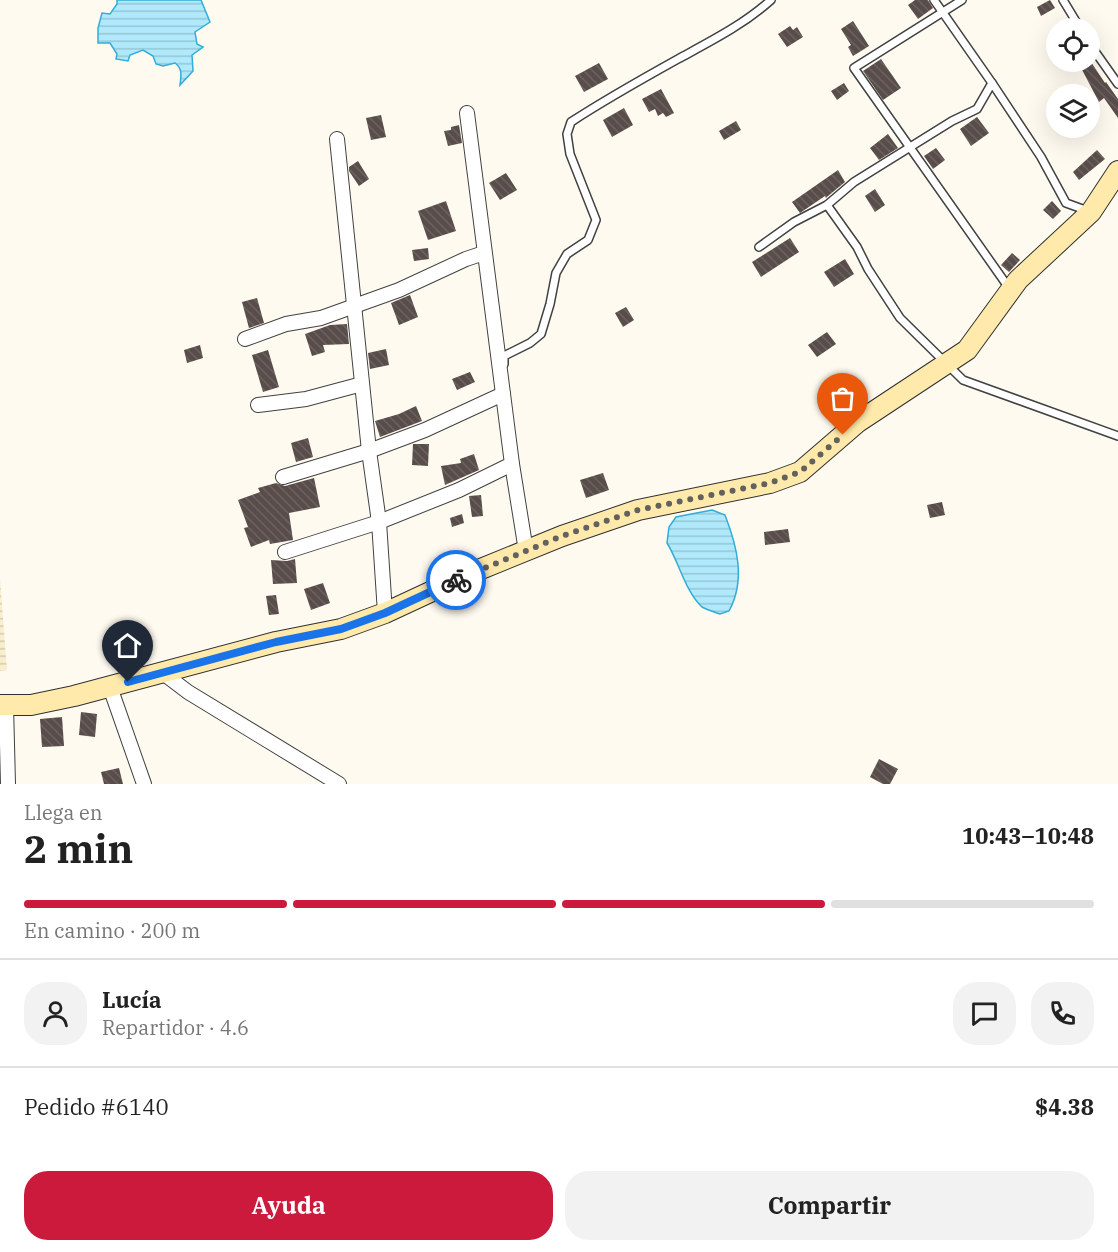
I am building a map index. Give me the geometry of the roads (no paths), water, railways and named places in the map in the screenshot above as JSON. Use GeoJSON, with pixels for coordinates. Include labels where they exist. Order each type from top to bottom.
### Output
{"type":"FeatureCollection","features":[{"type":"Feature","properties":{"kind":"street"},"geometry":{"type":"LineString","coordinates":[[466,113],[512,464],[526,551]]}},
{"type":"Feature","properties":{"kind":"street"},"geometry":{"type":"LineString","coordinates":[[337,139],[356,305],[369,451],[379,522],[385,613]]}},
{"type":"Feature","properties":{"kind":"street"},"geometry":{"type":"LineString","coordinates":[[8,784],[3,705],[31,705],[110,687],[276,642],[341,629],[385,613],[471,573],[638,510],[770,483],[800,472],[858,422],[967,350],[1018,280],[1091,212],[1118,171]]}},
{"type":"Feature","properties":{"kind":"street"},"geometry":{"type":"LineString","coordinates":[[245,339],[286,324],[321,318],[399,290],[484,253]]}},
{"type":"Feature","properties":{"kind":"street"},"geometry":{"type":"LineString","coordinates":[[258,405],[306,399],[362,384]]}},
{"type":"Feature","properties":{"kind":"street"},"geometry":{"type":"LineString","coordinates":[[284,477],[369,451],[425,430],[503,394]]}},
{"type":"Feature","properties":{"kind":"street"},"geometry":{"type":"LineString","coordinates":[[285,552],[379,522],[459,490],[512,464]]}},
{"type":"Feature","properties":{"kind":"street"},"geometry":{"type":"LineString","coordinates":[[163,673],[188,692],[339,784]]}},
{"type":"Feature","properties":{"kind":"street"},"geometry":{"type":"LineString","coordinates":[[110,687],[144,784]]}},
{"type":"Feature","properties":{"kind":"lane"},"geometry":{"type":"LineString","coordinates":[[503,394],[504,356],[530,343],[541,334],[556,273],[567,254],[588,240],[596,220],[570,154],[567,134],[572,122],[635,83],[710,43],[753,16],[771,0]]}},
{"type":"Feature","properties":{"kind":"lane"},"geometry":{"type":"LineString","coordinates":[[934,0],[1041,157],[1066,203],[1091,212]]}},
{"type":"Feature","properties":{"kind":"lane"},"geometry":{"type":"LineString","coordinates":[[962,0],[854,68],[1011,290]]}},
{"type":"Feature","properties":{"kind":"lane"},"geometry":{"type":"LineString","coordinates":[[1063,0],[1074,18]]}},
{"type":"Feature","properties":{"kind":"lane"},"geometry":{"type":"LineString","coordinates":[[1100,59],[1118,84]]}},
{"type":"Feature","properties":{"kind":"lane"},"geometry":{"type":"LineString","coordinates":[[759,247],[794,222],[827,205],[854,182],[952,121],[977,109],[992,83]]}},
{"type":"Feature","properties":{"kind":"lane"},"geometry":{"type":"LineString","coordinates":[[827,205],[857,247],[868,269],[900,318],[963,380],[1118,436]]}},
{"type":"Feature","properties":{"kind":"water"},"geometry":{"type":"Polygon","coordinates":[[[117,0],[201,0],[210,22],[195,32],[197,44],[203,47],[192,55],[193,71],[180,85],[180,70],[175,63],[163,66],[156,64],[153,56],[143,50],[130,55],[128,61],[116,59],[117,54],[110,43],[98,43],[98,28],[102,13],[110,14],[117,0]]]}},
{"type":"Feature","properties":{"kind":"water"},"geometry":{"type":"Polygon","coordinates":[[[712,510],[725,515],[738,563],[734,599],[729,611],[720,614],[702,607],[696,600],[667,543],[669,527],[676,517],[712,510]]]}}]}
